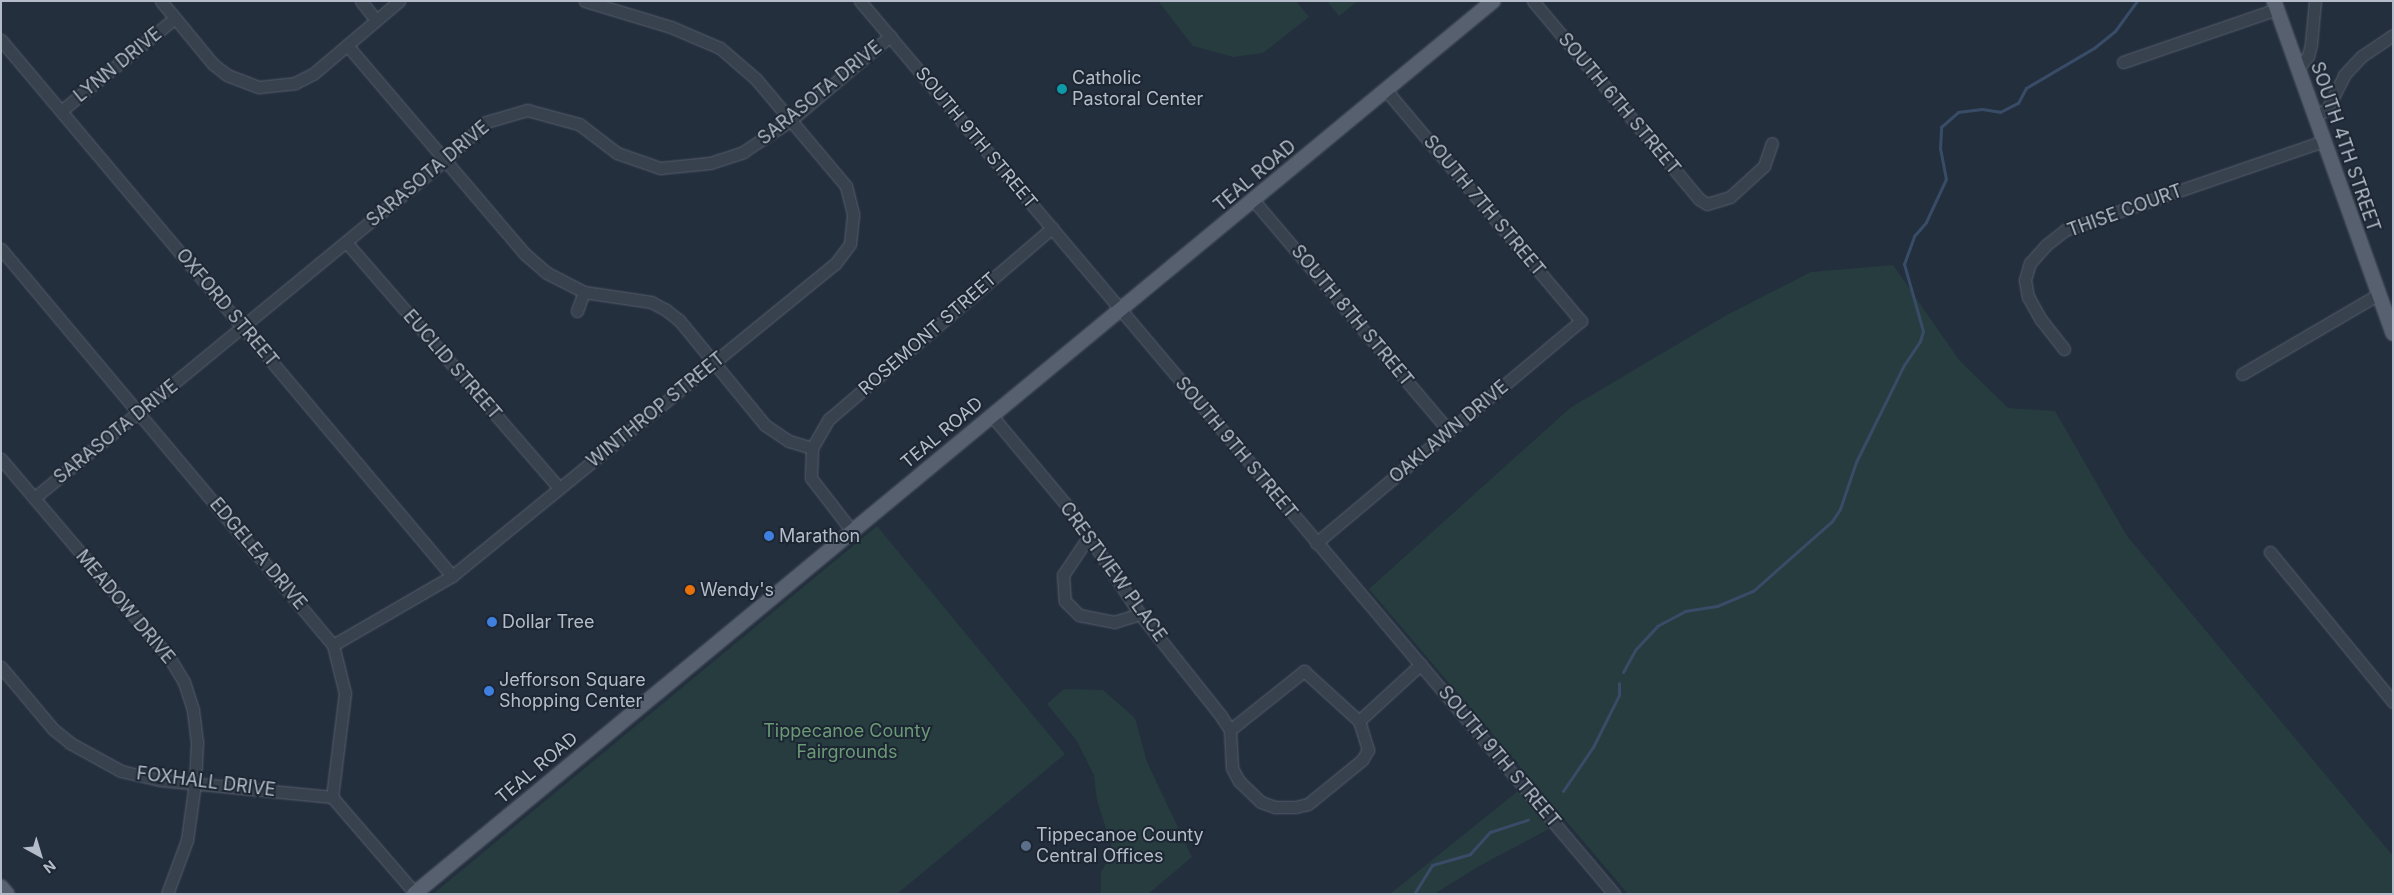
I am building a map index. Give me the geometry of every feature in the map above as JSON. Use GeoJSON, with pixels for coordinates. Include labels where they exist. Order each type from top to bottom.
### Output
{"type":"FeatureCollection","features":[{"type":"Feature","properties":{"kind":"main road","name":"TEAL ROAD"},"geometry":{"type":"LineString","coordinates":[[414,893],[1254,201],[1493,1]]}},
{"type":"Feature","properties":{"kind":"main road","name":"SOUTH 4TH STREET"},"geometry":{"type":"LineString","coordinates":[[2276,5],[2377,296],[2393,333]]}},
{"type":"Feature","properties":{"kind":"main road"},"geometry":{"type":"LineString","coordinates":[[1,887],[7,894]]}},
{"type":"Feature","properties":{"kind":"street"},"geometry":{"type":"LineString","coordinates":[[161,1],[227,76],[259,87],[295,83],[347,45],[398,1]]}},
{"type":"Feature","properties":{"kind":"street"},"geometry":{"type":"LineString","coordinates":[[361,1],[376,20]]}},
{"type":"Feature","properties":{"kind":"street","name":"WINTHROP STREET"},"geometry":{"type":"LineString","coordinates":[[333,645],[452,576],[835,264],[850,244],[853,214],[846,186],[756,79],[720,48],[671,27],[585,1]]}},
{"type":"Feature","properties":{"kind":"street","name":"SOUTH 9TH STREET"},"geometry":{"type":"LineString","coordinates":[[860,1],[1614,894]]}},
{"type":"Feature","properties":{"kind":"street","name":"SOUTH 6TH STREET"},"geometry":{"type":"LineString","coordinates":[[1533,1],[1685,183],[1707,204],[1718,203],[1730,197],[1754,176],[1764,166],[1772,143]]}},
{"type":"Feature","properties":{"kind":"street"},"geometry":{"type":"LineString","coordinates":[[2298,68],[2308,56],[2315,1]]}},
{"type":"Feature","properties":{"kind":"street"},"geometry":{"type":"LineString","coordinates":[[2123,62],[2276,5]]}},
{"type":"Feature","properties":{"kind":"street","name":"LYNN DRIVE"},"geometry":{"type":"LineString","coordinates":[[61,111],[175,18]]}},
{"type":"Feature","properties":{"kind":"street"},"geometry":{"type":"LineString","coordinates":[[2315,116],[2327,109],[2353,66],[2393,35]]}},
{"type":"Feature","properties":{"kind":"street","name":"SARASOTA DRIVE"},"geometry":{"type":"LineString","coordinates":[[34,498],[140,413],[346,242],[444,160],[486,122],[527,110],[579,124],[617,153],[660,168],[710,163],[743,152],[791,120],[890,36]]}},
{"type":"Feature","properties":{"kind":"street","name":"OXFORD STREET"},"geometry":{"type":"LineString","coordinates":[[1,40],[452,576]]}},
{"type":"Feature","properties":{"kind":"street"},"geometry":{"type":"LineString","coordinates":[[347,45],[525,254],[547,273],[584,292],[651,302],[666,310],[765,425],[789,441],[812,448],[811,478],[852,531]]}},
{"type":"Feature","properties":{"kind":"street","name":"SOUTH 7TH STREET"},"geometry":{"type":"LineString","coordinates":[[1386,90],[1582,321]]}},
{"type":"Feature","properties":{"kind":"street","name":"THISE COURT"},"geometry":{"type":"LineString","coordinates":[[2064,349],[2040,320],[2028,298],[2025,280],[2030,263],[2046,245],[2065,230],[2323,141]]}},
{"type":"Feature","properties":{"kind":"street","name":"SOUTH 8TH STREET"},"geometry":{"type":"LineString","coordinates":[[1254,201],[1449,432]]}},
{"type":"Feature","properties":{"kind":"street","name":"ROSEMONT STREET"},"geometry":{"type":"LineString","coordinates":[[812,448],[829,419],[1052,228]]}},
{"type":"Feature","properties":{"kind":"street","name":"EUCLID STREET"},"geometry":{"type":"LineString","coordinates":[[346,242],[559,488]]}},
{"type":"Feature","properties":{"kind":"street","name":"EDGELEA DRIVE"},"geometry":{"type":"LineString","coordinates":[[1,249],[333,645],[345,693],[332,796]]}},
{"type":"Feature","properties":{"kind":"street"},"geometry":{"type":"LineString","coordinates":[[577,311],[584,292]]}},
{"type":"Feature","properties":{"kind":"street"},"geometry":{"type":"LineString","coordinates":[[2242,374],[2377,296]]}},
{"type":"Feature","properties":{"kind":"street","name":"OAKLAWN DRIVE"},"geometry":{"type":"LineString","coordinates":[[1316,542],[1582,321]]}},
{"type":"Feature","properties":{"kind":"street","name":"CRESTVIEW PLACE"},"geometry":{"type":"LineString","coordinates":[[992,416],[1089,536],[1140,614],[1230,730]]}},
{"type":"Feature","properties":{"kind":"street","name":"MEADOW DRIVE"},"geometry":{"type":"LineString","coordinates":[[1,459],[169,657],[184,682],[193,710],[195,783],[188,840],[167,894]]}},
{"type":"Feature","properties":{"kind":"street"},"geometry":{"type":"LineString","coordinates":[[1089,536],[1063,575],[1062,588],[1068,605],[1079,615],[1114,622],[1140,614]]}},
{"type":"Feature","properties":{"kind":"street"},"geometry":{"type":"LineString","coordinates":[[2270,552],[2393,702]]}},
{"type":"Feature","properties":{"kind":"street"},"geometry":{"type":"LineString","coordinates":[[1359,721],[1421,664]]}},
{"type":"Feature","properties":{"kind":"street","name":"FOXHALL DRIVE"},"geometry":{"type":"LineString","coordinates":[[1,667],[53,729],[78,748],[122,771],[195,783],[332,796]]}},
{"type":"Feature","properties":{"kind":"street"},"geometry":{"type":"LineString","coordinates":[[1304,672],[1359,721],[1368,750],[1362,760],[1308,804],[1295,808],[1275,807],[1262,802],[1239,781],[1232,768],[1230,730],[1291,678],[1304,672]]}},
{"type":"Feature","properties":{"kind":"street"},"geometry":{"type":"LineString","coordinates":[[332,796],[414,893]]}},
{"type":"Feature","properties":{"kind":"green space"},"geometry":{"type":"Polygon","coordinates":[[[1158,1],[1296,1],[1309,17],[1263,53],[1233,57],[1193,46],[1158,1]]]}},
{"type":"Feature","properties":{"kind":"green space"},"geometry":{"type":"Polygon","coordinates":[[[1327,1],[1358,1],[1339,16],[1327,1]]]}},
{"type":"Feature","properties":{"kind":"green space"},"geometry":{"type":"Polygon","coordinates":[[[1893,265],[1959,360],[2008,408],[2055,411],[2127,536],[2393,856],[2393,894],[1628,894],[1369,589],[1570,408],[1725,316],[1811,272],[1893,265]]]}},
{"type":"Feature","properties":{"kind":"green space","name":"Tippecanoe County Fairgrounds"},"geometry":{"type":"Polygon","coordinates":[[[877,526],[1065,754],[897,894],[433,894],[877,526]]]}},
{"type":"Feature","properties":{"kind":"green space"},"geometry":{"type":"Polygon","coordinates":[[[1064,689],[1103,690],[1135,718],[1147,762],[1192,857],[1148,894],[1101,894],[1101,872],[1113,851],[1097,800],[1094,775],[1077,741],[1047,704],[1064,689]]]}},
{"type":"Feature","properties":{"kind":"green space"},"geometry":{"type":"Polygon","coordinates":[[[1518,791],[1551,828],[1481,865],[1434,894],[1390,894],[1518,791]]]}},
{"type":"Feature","properties":{"kind":"waterway"},"geometry":{"type":"LineString","coordinates":[[1623,672],[1635,650],[1657,626],[1685,611],[1717,606],[1753,591],[1832,521],[1840,509],[1856,462],[1904,365],[1920,341],[1923,331],[1904,264],[1914,236],[1926,222],[1946,179],[1940,149],[1941,127],[1958,112],[1982,109],[2000,112],[2018,103],[2026,88],[2094,48],[2115,31],[2137,1]]}},
{"type":"Feature","properties":{"kind":"waterway"},"geometry":{"type":"LineString","coordinates":[[1563,791],[1593,747],[1619,695],[1619,683]]}},
{"type":"Feature","properties":{"kind":"waterway"},"geometry":{"type":"LineString","coordinates":[[1414,894],[1432,865],[1470,854],[1490,832],[1528,820]]}},
{"type":"Feature","properties":{"kind":"place","name":"Catholic Pastoral Center"},"geometry":{"type":"Point","coordinates":[1062,89]}},
{"type":"Feature","properties":{"kind":"place","name":"Marathon"},"geometry":{"type":"Point","coordinates":[769,536]}},
{"type":"Feature","properties":{"kind":"place","name":"Wendy's"},"geometry":{"type":"Point","coordinates":[690,590]}},
{"type":"Feature","properties":{"kind":"place","name":"Dollar Tree"},"geometry":{"type":"Point","coordinates":[492,622]}},
{"type":"Feature","properties":{"kind":"place","name":"Jefforson Square Shopping Center"},"geometry":{"type":"Point","coordinates":[489,691]}},
{"type":"Feature","properties":{"kind":"place","name":"Tippecanoe County Central Offices"},"geometry":{"type":"Point","coordinates":[1026,846]}}]}
